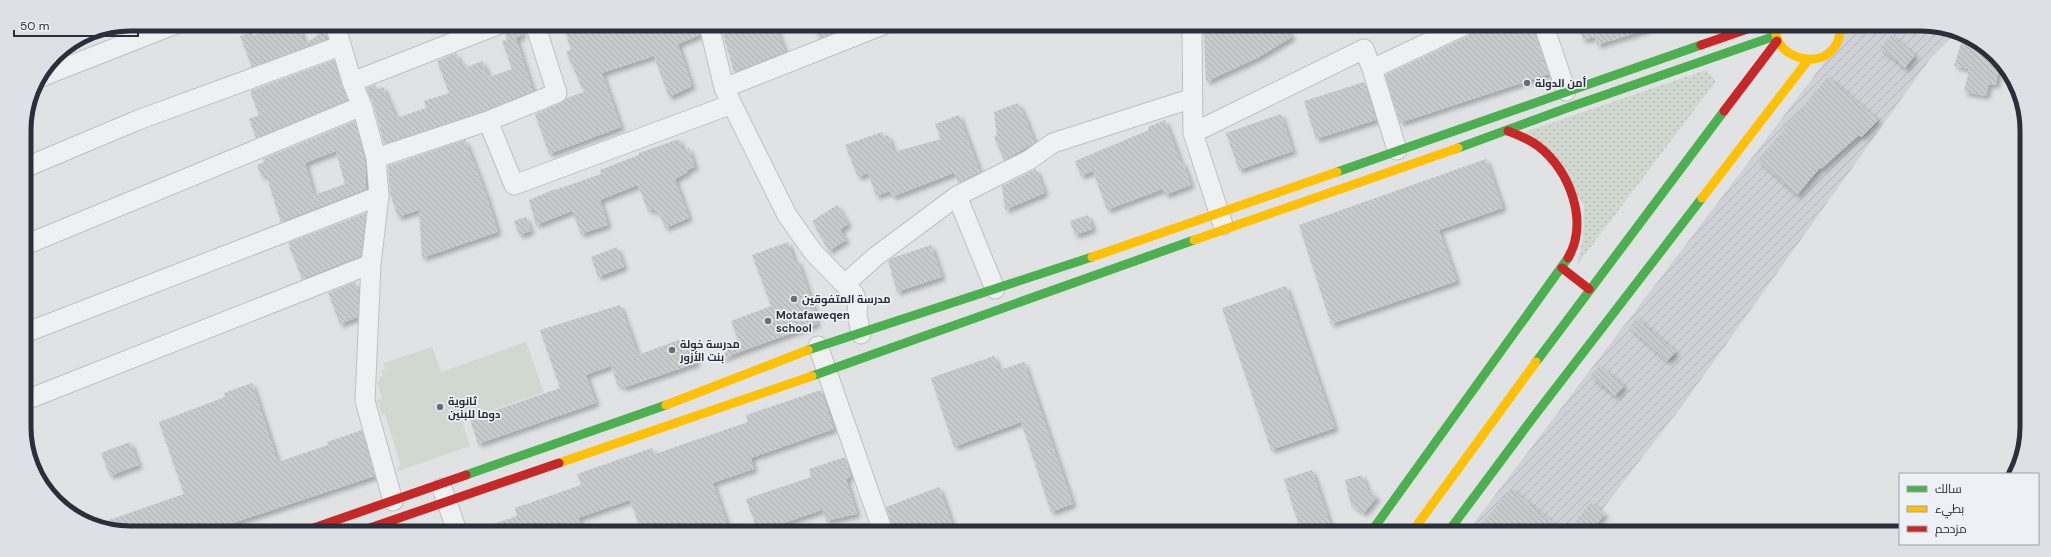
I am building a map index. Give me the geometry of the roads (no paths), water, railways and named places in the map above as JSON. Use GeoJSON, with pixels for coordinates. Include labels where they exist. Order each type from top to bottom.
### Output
{"type":"FeatureCollection","features":[{"type":"Feature","properties":{"kind":"main road"},"geometry":{"type":"LineString","coordinates":[[376,526],[827,371],[1222,220],[1397,150],[1741,31]]}},
{"type":"Feature","properties":{"kind":"main road"},"geometry":{"type":"LineString","coordinates":[[1775,31],[1776,38],[1781,48],[1793,57],[1808,60],[1818,59],[1834,48],[1840,31]]}},
{"type":"Feature","properties":{"kind":"main road"},"geometry":{"type":"LineString","coordinates":[[320,526],[702,392],[818,346],[862,334],[995,289],[1508,131],[1567,108],[1776,38]]}},
{"type":"Feature","properties":{"kind":"main road"},"geometry":{"type":"LineString","coordinates":[[1416,526],[1589,289],[1776,38]]}},
{"type":"Feature","properties":{"kind":"main road"},"geometry":{"type":"LineString","coordinates":[[1452,526],[1534,415],[1808,60]]}},
{"type":"Feature","properties":{"kind":"main road"},"geometry":{"type":"LineString","coordinates":[[1375,526],[1562,268],[1572,251],[1577,230],[1576,209],[1570,191],[1557,165],[1534,143],[1508,131]]}},
{"type":"Feature","properties":{"kind":"main road"},"geometry":{"type":"LineString","coordinates":[[1562,268],[1589,289]]}},
{"type":"Feature","properties":{"kind":"street"},"geometry":{"type":"LineString","coordinates":[[49,74],[158,31]]}},
{"type":"Feature","properties":{"kind":"street"},"geometry":{"type":"LineString","coordinates":[[337,31],[352,82],[362,106],[376,158],[380,196],[371,264],[365,401],[393,501]]}},
{"type":"Feature","properties":{"kind":"street"},"geometry":{"type":"LineString","coordinates":[[352,82],[482,31]]}},
{"type":"Feature","properties":{"kind":"street"},"geometry":{"type":"LineString","coordinates":[[376,158],[488,121],[557,93],[537,31]]}},
{"type":"Feature","properties":{"kind":"street"},"geometry":{"type":"LineString","coordinates":[[711,31],[728,96],[787,215],[813,252],[854,294],[858,304],[857,314],[862,334]]}},
{"type":"Feature","properties":{"kind":"street"},"geometry":{"type":"LineString","coordinates":[[488,121],[514,185],[728,96],[870,31]]}},
{"type":"Feature","properties":{"kind":"street"},"geometry":{"type":"LineString","coordinates":[[1192,31],[1193,133],[1222,220]]}},
{"type":"Feature","properties":{"kind":"street"},"geometry":{"type":"LineString","coordinates":[[1372,69],[1452,31]]}},
{"type":"Feature","properties":{"kind":"street"},"geometry":{"type":"LineString","coordinates":[[1546,31],[1566,91]]}},
{"type":"Feature","properties":{"kind":"street"},"geometry":{"type":"LineString","coordinates":[[31,165],[138,120],[340,46]]}},
{"type":"Feature","properties":{"kind":"street"},"geometry":{"type":"LineString","coordinates":[[1193,133],[1364,49],[1372,69],[1397,150]]}},
{"type":"Feature","properties":{"kind":"street"},"geometry":{"type":"LineString","coordinates":[[845,284],[875,257],[957,196],[1028,160],[1053,143],[1193,98]]}},
{"type":"Feature","properties":{"kind":"street"},"geometry":{"type":"LineString","coordinates":[[31,243],[362,106]]}},
{"type":"Feature","properties":{"kind":"street"},"geometry":{"type":"LineString","coordinates":[[31,331],[380,196]]}},
{"type":"Feature","properties":{"kind":"street"},"geometry":{"type":"LineString","coordinates":[[957,196],[995,289]]}},
{"type":"Feature","properties":{"kind":"street"},"geometry":{"type":"LineString","coordinates":[[31,398],[371,264]]}},
{"type":"Feature","properties":{"kind":"street"},"geometry":{"type":"LineString","coordinates":[[818,346],[879,526]]}},
{"type":"Feature","properties":{"kind":"street"},"geometry":{"type":"LineString","coordinates":[[440,483],[455,526]]}},
{"type":"Feature","properties":{"kind":"place","name":"أمن الدولة"},"geometry":{"type":"Point","coordinates":[1527,83]}},
{"type":"Feature","properties":{"kind":"place","name":"مدرسة المتفوقين"},"geometry":{"type":"Point","coordinates":[794,299]}},
{"type":"Feature","properties":{"kind":"place","name":"Motafaweqen school"},"geometry":{"type":"Point","coordinates":[768,321]}},
{"type":"Feature","properties":{"kind":"place","name":"مدرسة خولة بنت الأزور"},"geometry":{"type":"Point","coordinates":[672,350]}},
{"type":"Feature","properties":{"kind":"place","name":"ثانوية دوما للبنين"},"geometry":{"type":"Point","coordinates":[440,407]}}]}
